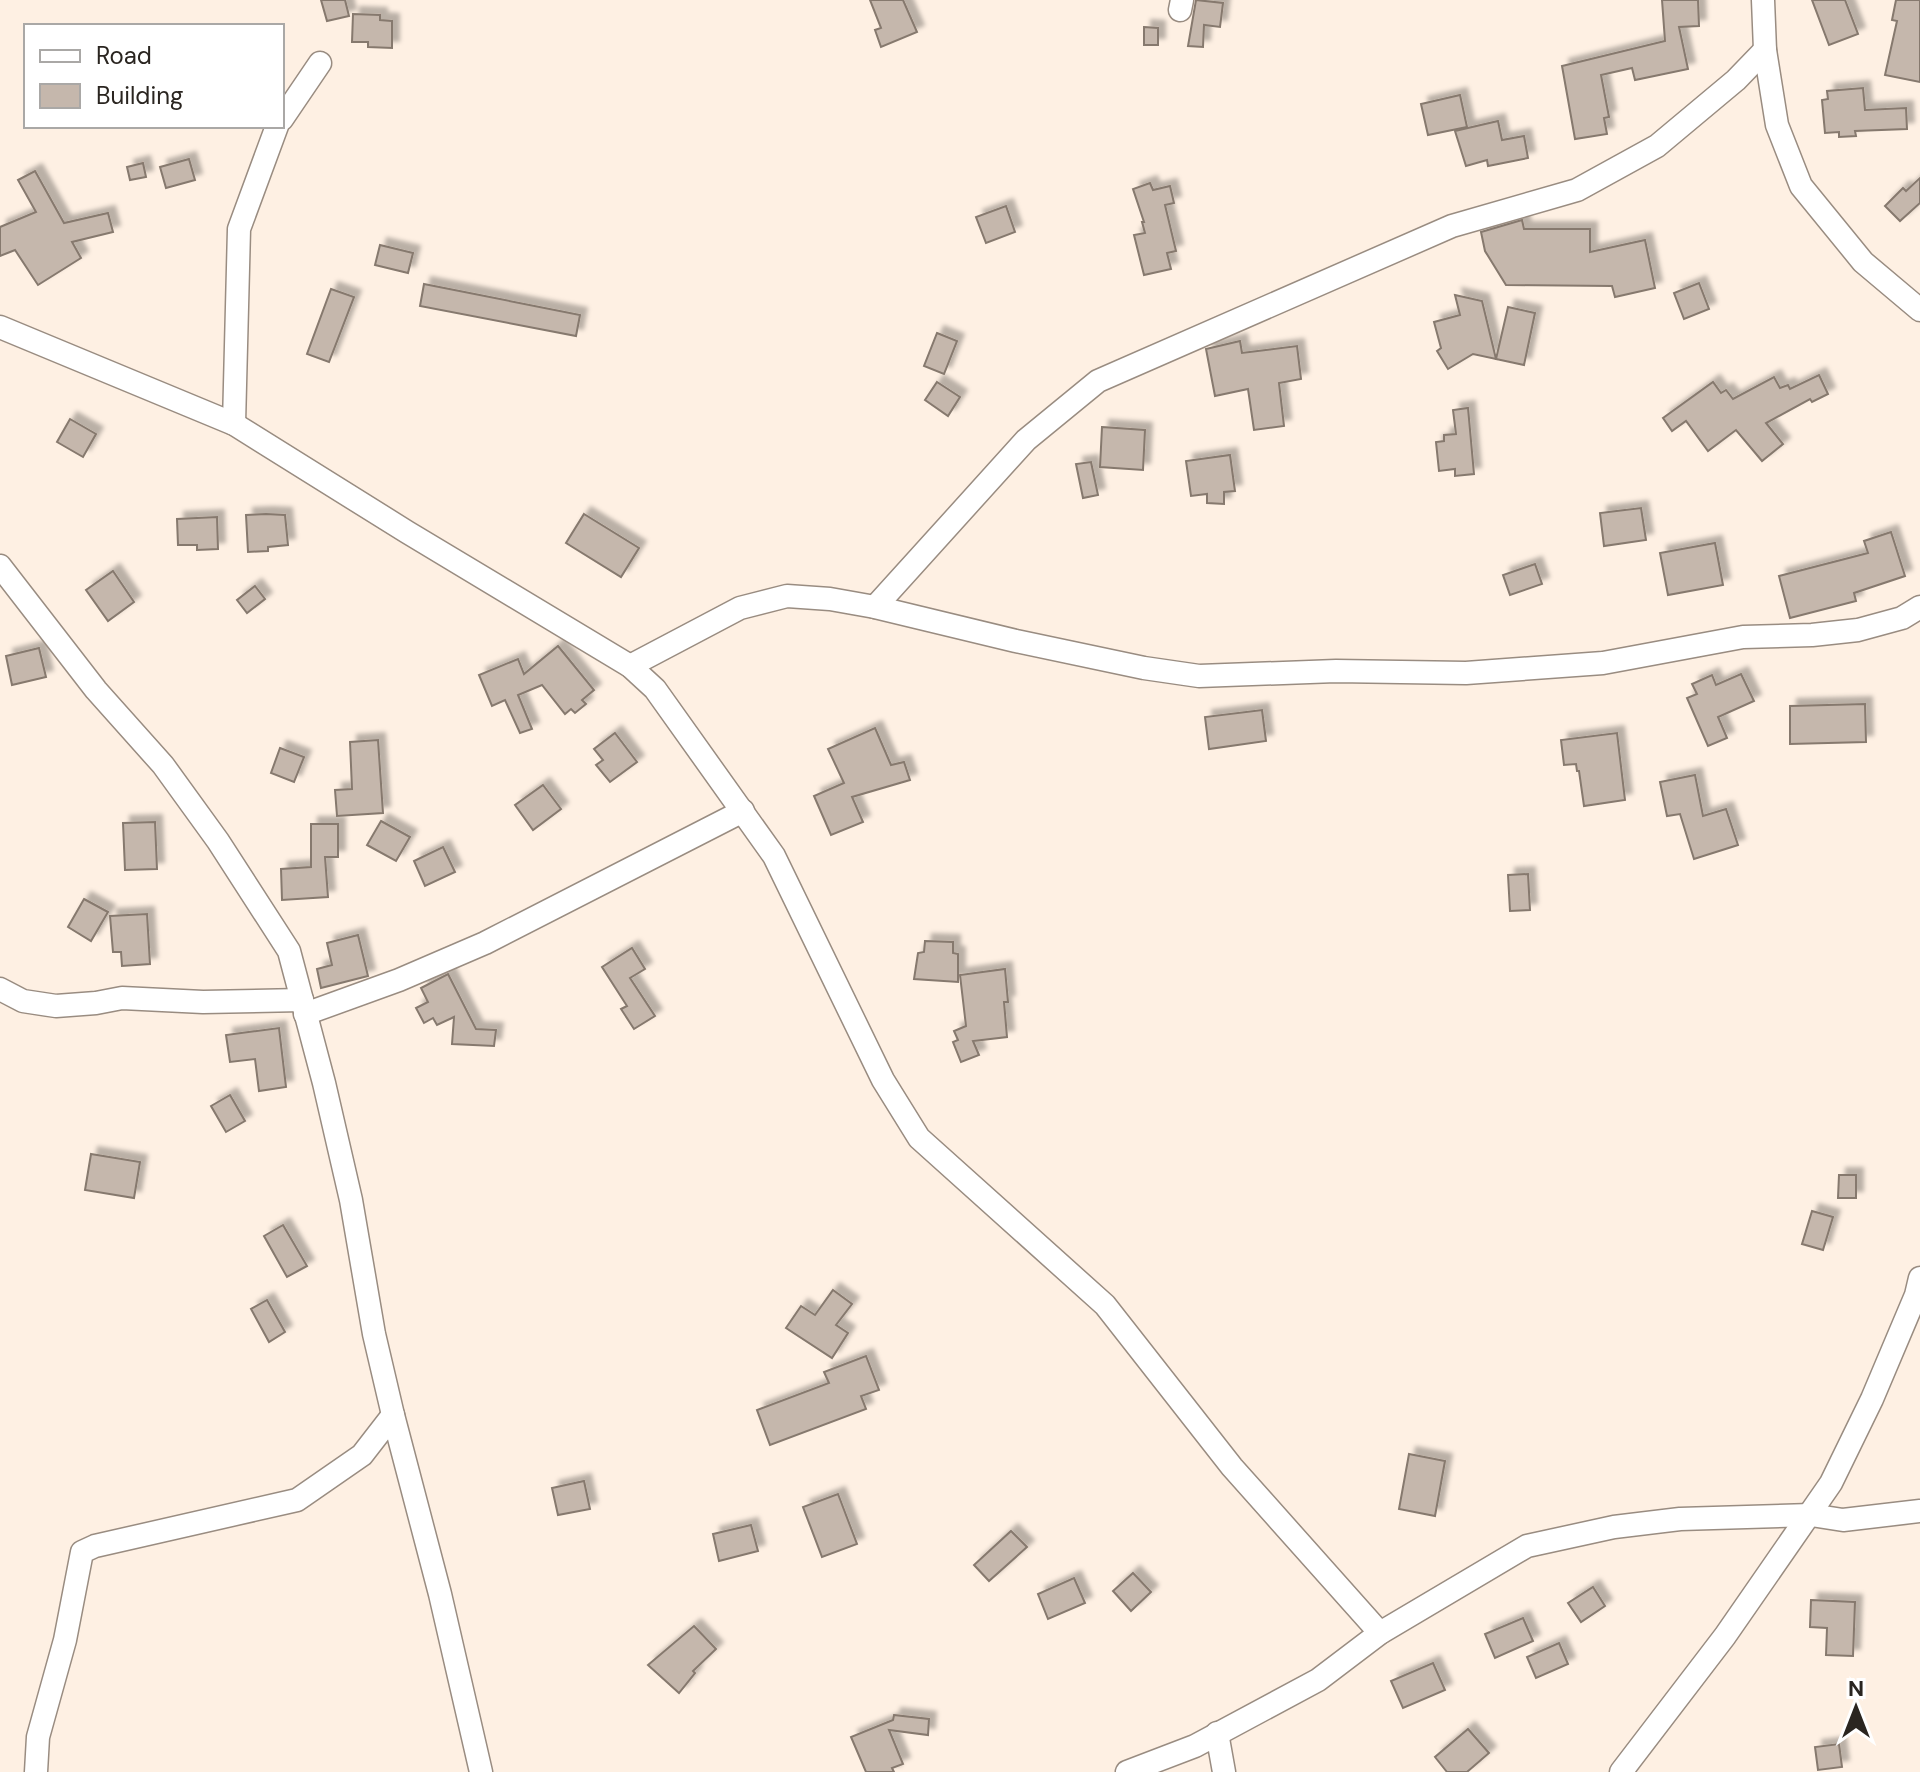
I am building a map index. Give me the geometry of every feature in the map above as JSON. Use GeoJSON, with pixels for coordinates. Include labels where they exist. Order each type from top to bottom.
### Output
{"type":"FeatureCollection","features":[{"type":"Feature","properties":{"kind":"street"},"geometry":{"type":"LineString","coordinates":[[1763,0],[1765,50],[1777,125],[1801,186],[1863,262],[1920,310]]}},
{"type":"Feature","properties":{"kind":"street"},"geometry":{"type":"LineString","coordinates":[[875,607],[1026,440],[1098,381],[1452,226],[1577,190],[1657,146],[1736,80],[1765,50]]}},
{"type":"Feature","properties":{"kind":"street"},"geometry":{"type":"LineString","coordinates":[[284,116],[320,63]]}},
{"type":"Feature","properties":{"kind":"street"},"geometry":{"type":"LineString","coordinates":[[234,424],[239,229],[276,128]]}},
{"type":"Feature","properties":{"kind":"street"},"geometry":{"type":"LineString","coordinates":[[0,327],[234,424],[630,666],[655,689],[774,856],[883,1080],[919,1138],[1105,1305],[1232,1467],[1380,1633]]}},
{"type":"Feature","properties":{"kind":"street"},"geometry":{"type":"LineString","coordinates":[[0,566],[96,690],[163,765],[218,841],[289,951],[351,1200],[374,1334],[440,1594],[481,1772]]}},
{"type":"Feature","properties":{"kind":"street"},"geometry":{"type":"LineString","coordinates":[[630,666],[740,608],[787,596],[875,607],[1016,641],[1144,668],[1199,676],[1336,671],[1466,673],[1603,663],[1743,637],[1858,630],[1902,618],[1920,607]]}},
{"type":"Feature","properties":{"kind":"street"},"geometry":{"type":"LineString","coordinates":[[0,989],[23,1001],[56,1006],[122,998],[304,1007],[399,980],[485,943],[743,811]]}},
{"type":"Feature","properties":{"kind":"street"},"geometry":{"type":"LineString","coordinates":[[1621,1772],[1725,1636],[1831,1483],[1872,1399],[1916,1295],[1920,1278]]}},
{"type":"Feature","properties":{"kind":"street"},"geometry":{"type":"LineString","coordinates":[[36,1772],[38,1737],[65,1640],[82,1552],[95,1546],[297,1500],[362,1455],[393,1415]]}},
{"type":"Feature","properties":{"kind":"street"},"geometry":{"type":"LineString","coordinates":[[1127,1772],[1195,1746],[1318,1680],[1380,1633],[1527,1546],[1614,1527],[1680,1519],[1811,1515],[1843,1520],[1920,1511]]}},
{"type":"Feature","properties":{"kind":"street"},"geometry":{"type":"LineString","coordinates":[[1217,1733],[1224,1772]]}},
{"type":"Feature","properties":{"kind":"building"},"geometry":{"type":"Polygon","coordinates":[[[321,0],[345,0],[349,16],[327,21],[321,0]]]}},
{"type":"Feature","properties":{"kind":"building"},"geometry":{"type":"Polygon","coordinates":[[[870,0],[903,0],[917,32],[881,47],[875,30],[881,28],[870,0]]]}},
{"type":"Feature","properties":{"kind":"building"},"geometry":{"type":"Polygon","coordinates":[[[1196,0],[1223,3],[1220,27],[1204,25],[1203,47],[1188,46],[1196,0]]]}},
{"type":"Feature","properties":{"kind":"building"},"geometry":{"type":"Polygon","coordinates":[[[1662,0],[1698,0],[1699,26],[1679,27],[1688,69],[1635,80],[1632,68],[1601,75],[1609,117],[1604,118],[1607,134],[1575,139],[1562,66],[1665,41],[1662,0]]]}},
{"type":"Feature","properties":{"kind":"building"},"geometry":{"type":"Polygon","coordinates":[[[1812,0],[1845,0],[1858,34],[1829,45],[1812,0]]]}},
{"type":"Feature","properties":{"kind":"building"},"geometry":{"type":"Polygon","coordinates":[[[1896,0],[1920,0],[1920,82],[1885,75],[1897,21],[1892,20],[1896,0]]]}},
{"type":"Feature","properties":{"kind":"building"},"geometry":{"type":"Polygon","coordinates":[[[353,14],[380,15],[380,20],[392,21],[392,48],[368,47],[368,42],[352,42],[353,14]]]}},
{"type":"Feature","properties":{"kind":"building"},"geometry":{"type":"Polygon","coordinates":[[[1144,27],[1158,28],[1158,45],[1144,45],[1144,27]]]}},
{"type":"Feature","properties":{"kind":"building"},"geometry":{"type":"Polygon","coordinates":[[[1863,88],[1865,110],[1906,108],[1907,129],[1855,131],[1856,136],[1839,137],[1839,132],[1825,133],[1822,100],[1828,99],[1827,91],[1863,88]]]}},
{"type":"Feature","properties":{"kind":"building"},"geometry":{"type":"Polygon","coordinates":[[[1460,95],[1467,127],[1428,135],[1421,104],[1460,95]]]}},
{"type":"Feature","properties":{"kind":"building"},"geometry":{"type":"Polygon","coordinates":[[[1498,121],[1502,140],[1524,136],[1528,158],[1488,166],[1487,160],[1466,166],[1455,131],[1498,121]]]}},
{"type":"Feature","properties":{"kind":"building"},"geometry":{"type":"Polygon","coordinates":[[[189,159],[195,180],[166,188],[160,167],[189,159]]]}},
{"type":"Feature","properties":{"kind":"building"},"geometry":{"type":"Polygon","coordinates":[[[143,163],[146,177],[130,180],[127,167],[143,163]]]}},
{"type":"Feature","properties":{"kind":"building"},"geometry":{"type":"Polygon","coordinates":[[[35,171],[64,223],[108,213],[113,232],[72,242],[81,258],[38,285],[15,250],[0,256],[0,227],[36,212],[18,180],[35,171]]]}},
{"type":"Feature","properties":{"kind":"building"},"geometry":{"type":"Polygon","coordinates":[[[1920,178],[1920,203],[1900,221],[1885,206],[1903,188],[1906,191],[1920,178]]]}},
{"type":"Feature","properties":{"kind":"building"},"geometry":{"type":"Polygon","coordinates":[[[1150,183],[1153,190],[1170,186],[1174,203],[1165,205],[1176,251],[1167,253],[1171,269],[1144,275],[1134,235],[1145,233],[1144,222],[1133,189],[1150,183]]]}},
{"type":"Feature","properties":{"kind":"building"},"geometry":{"type":"Polygon","coordinates":[[[1006,206],[1015,232],[986,243],[976,217],[1006,206]]]}},
{"type":"Feature","properties":{"kind":"building"},"geometry":{"type":"Polygon","coordinates":[[[1522,220],[1524,229],[1590,229],[1590,252],[1645,240],[1655,288],[1615,297],[1612,286],[1506,285],[1485,251],[1481,232],[1522,220]]]}},
{"type":"Feature","properties":{"kind":"building"},"geometry":{"type":"Polygon","coordinates":[[[380,245],[413,253],[408,273],[375,265],[380,245]]]}},
{"type":"Feature","properties":{"kind":"building"},"geometry":{"type":"Polygon","coordinates":[[[1699,283],[1709,309],[1684,319],[1674,293],[1699,283]]]}},
{"type":"Feature","properties":{"kind":"building"},"geometry":{"type":"Polygon","coordinates":[[[424,284],[580,315],[576,336],[420,306],[424,284]]]}},
{"type":"Feature","properties":{"kind":"building"},"geometry":{"type":"Polygon","coordinates":[[[331,289],[354,297],[329,362],[307,354],[331,289]]]}},
{"type":"Feature","properties":{"kind":"building"},"geometry":{"type":"Polygon","coordinates":[[[1455,295],[1482,301],[1496,359],[1473,354],[1448,369],[1437,351],[1441,348],[1434,322],[1460,315],[1455,295]]]}},
{"type":"Feature","properties":{"kind":"building"},"geometry":{"type":"Polygon","coordinates":[[[1508,307],[1535,313],[1524,365],[1496,359],[1508,307]]]}},
{"type":"Feature","properties":{"kind":"building"},"geometry":{"type":"Polygon","coordinates":[[[937,333],[957,341],[944,374],[924,366],[937,333]]]}},
{"type":"Feature","properties":{"kind":"building"},"geometry":{"type":"Polygon","coordinates":[[[1240,341],[1242,353],[1297,346],[1301,379],[1279,383],[1284,426],[1254,430],[1248,389],[1215,396],[1206,349],[1240,341]]]}},
{"type":"Feature","properties":{"kind":"building"},"geometry":{"type":"Polygon","coordinates":[[[1819,375],[1828,394],[1812,402],[1810,399],[1766,423],[1783,444],[1762,461],[1736,430],[1708,451],[1686,421],[1672,431],[1663,418],[1713,382],[1721,393],[1726,390],[1733,399],[1774,377],[1780,388],[1788,385],[1790,389],[1819,375]]]}},
{"type":"Feature","properties":{"kind":"building"},"geometry":{"type":"Polygon","coordinates":[[[937,382],[960,397],[948,416],[925,400],[937,382]]]}},
{"type":"Feature","properties":{"kind":"building"},"geometry":{"type":"Polygon","coordinates":[[[1468,408],[1474,474],[1455,476],[1455,469],[1439,471],[1436,442],[1444,441],[1444,435],[1456,434],[1453,410],[1468,408]]]}},
{"type":"Feature","properties":{"kind":"building"},"geometry":{"type":"Polygon","coordinates":[[[70,419],[96,434],[83,457],[57,442],[70,419]]]}},
{"type":"Feature","properties":{"kind":"building"},"geometry":{"type":"Polygon","coordinates":[[[1102,427],[1145,430],[1143,470],[1100,467],[1102,427]]]}},
{"type":"Feature","properties":{"kind":"building"},"geometry":{"type":"Polygon","coordinates":[[[1230,455],[1235,491],[1224,492],[1224,504],[1207,503],[1207,494],[1191,496],[1186,461],[1230,455]]]}},
{"type":"Feature","properties":{"kind":"building"},"geometry":{"type":"Polygon","coordinates":[[[1091,462],[1098,495],[1083,498],[1076,464],[1091,462]]]}},
{"type":"Feature","properties":{"kind":"building"},"geometry":{"type":"Polygon","coordinates":[[[1641,508],[1646,540],[1604,546],[1600,513],[1641,508]]]}},
{"type":"Feature","properties":{"kind":"building"},"geometry":{"type":"Polygon","coordinates":[[[584,514],[639,548],[621,577],[566,543],[584,514]]]}},
{"type":"Feature","properties":{"kind":"building"},"geometry":{"type":"Polygon","coordinates":[[[246,515],[285,515],[288,545],[268,547],[268,551],[248,552],[246,515]]]}},
{"type":"Feature","properties":{"kind":"building"},"geometry":{"type":"Polygon","coordinates":[[[217,517],[218,549],[197,550],[197,545],[178,545],[177,519],[217,517]]]}},
{"type":"Feature","properties":{"kind":"building"},"geometry":{"type":"Polygon","coordinates":[[[1891,532],[1905,576],[1854,593],[1856,601],[1790,618],[1779,576],[1868,553],[1864,541],[1891,532]]]}},
{"type":"Feature","properties":{"kind":"building"},"geometry":{"type":"Polygon","coordinates":[[[1715,543],[1723,585],[1668,595],[1660,553],[1715,543]]]}},
{"type":"Feature","properties":{"kind":"building"},"geometry":{"type":"Polygon","coordinates":[[[1535,564],[1542,584],[1510,595],[1503,575],[1535,564]]]}},
{"type":"Feature","properties":{"kind":"building"},"geometry":{"type":"Polygon","coordinates":[[[113,571],[134,602],[108,621],[86,590],[113,571]]]}},
{"type":"Feature","properties":{"kind":"building"},"geometry":{"type":"Polygon","coordinates":[[[255,586],[265,599],[247,613],[237,600],[255,586]]]}},
{"type":"Feature","properties":{"kind":"building"},"geometry":{"type":"Polygon","coordinates":[[[558,646],[594,690],[582,700],[586,704],[575,713],[571,709],[565,714],[542,685],[518,695],[532,729],[520,733],[505,700],[492,706],[479,675],[518,659],[524,674],[558,646]]]}},
{"type":"Feature","properties":{"kind":"building"},"geometry":{"type":"Polygon","coordinates":[[[39,648],[46,677],[12,685],[6,656],[39,648]]]}},
{"type":"Feature","properties":{"kind":"building"},"geometry":{"type":"Polygon","coordinates":[[[1741,674],[1754,701],[1718,717],[1727,738],[1708,746],[1687,698],[1697,694],[1692,684],[1712,675],[1716,685],[1741,674]]]}},
{"type":"Feature","properties":{"kind":"building"},"geometry":{"type":"Polygon","coordinates":[[[1865,704],[1866,742],[1790,744],[1790,706],[1865,704]]]}},
{"type":"Feature","properties":{"kind":"building"},"geometry":{"type":"Polygon","coordinates":[[[1262,710],[1266,741],[1209,749],[1205,717],[1262,710]]]}},
{"type":"Feature","properties":{"kind":"building"},"geometry":{"type":"Polygon","coordinates":[[[875,728],[891,765],[904,762],[910,780],[852,797],[863,822],[831,835],[814,796],[844,783],[828,749],[875,728]]]}},
{"type":"Feature","properties":{"kind":"building"},"geometry":{"type":"Polygon","coordinates":[[[615,733],[637,762],[610,782],[596,765],[603,760],[594,749],[615,733]]]}},
{"type":"Feature","properties":{"kind":"building"},"geometry":{"type":"Polygon","coordinates":[[[1617,733],[1625,800],[1584,806],[1579,771],[1576,764],[1564,765],[1561,740],[1617,733]]]}},
{"type":"Feature","properties":{"kind":"building"},"geometry":{"type":"Polygon","coordinates":[[[378,740],[383,813],[337,816],[335,790],[352,789],[350,742],[378,740]]]}},
{"type":"Feature","properties":{"kind":"building"},"geometry":{"type":"Polygon","coordinates":[[[280,748],[304,757],[294,782],[271,773],[280,748]]]}},
{"type":"Feature","properties":{"kind":"building"},"geometry":{"type":"Polygon","coordinates":[[[1695,775],[1703,816],[1726,809],[1738,845],[1694,859],[1680,814],[1667,816],[1660,782],[1695,775]]]}},
{"type":"Feature","properties":{"kind":"building"},"geometry":{"type":"Polygon","coordinates":[[[543,785],[561,809],[533,830],[515,805],[543,785]]]}},
{"type":"Feature","properties":{"kind":"building"},"geometry":{"type":"Polygon","coordinates":[[[381,821],[410,837],[396,861],[367,845],[381,821]]]}},
{"type":"Feature","properties":{"kind":"building"},"geometry":{"type":"Polygon","coordinates":[[[155,822],[157,869],[125,870],[123,823],[155,822]]]}},
{"type":"Feature","properties":{"kind":"building"},"geometry":{"type":"Polygon","coordinates":[[[311,824],[338,824],[338,857],[325,857],[328,897],[282,900],[281,869],[311,867],[311,824]]]}},
{"type":"Feature","properties":{"kind":"building"},"geometry":{"type":"Polygon","coordinates":[[[443,847],[455,872],[425,886],[414,861],[443,847]]]}},
{"type":"Feature","properties":{"kind":"building"},"geometry":{"type":"Polygon","coordinates":[[[1528,874],[1530,910],[1510,911],[1508,875],[1528,874]]]}},
{"type":"Feature","properties":{"kind":"building"},"geometry":{"type":"Polygon","coordinates":[[[84,899],[108,912],[91,941],[68,927],[84,899]]]}},
{"type":"Feature","properties":{"kind":"building"},"geometry":{"type":"Polygon","coordinates":[[[147,914],[150,964],[122,966],[121,952],[113,952],[110,916],[147,914]]]}},
{"type":"Feature","properties":{"kind":"building"},"geometry":{"type":"Polygon","coordinates":[[[358,935],[368,976],[321,988],[317,969],[332,965],[327,943],[358,935]]]}},
{"type":"Feature","properties":{"kind":"building"},"geometry":{"type":"Polygon","coordinates":[[[925,941],[953,942],[953,953],[958,954],[958,982],[914,979],[918,953],[924,952],[925,941]]]}},
{"type":"Feature","properties":{"kind":"building"},"geometry":{"type":"Polygon","coordinates":[[[632,948],[645,969],[630,978],[655,1016],[634,1029],[621,1009],[627,1006],[602,967],[632,948]]]}},
{"type":"Feature","properties":{"kind":"building"},"geometry":{"type":"Polygon","coordinates":[[[1005,969],[1007,1037],[973,1041],[979,1055],[961,1062],[953,1042],[958,1040],[954,1031],[966,1026],[960,975],[1005,969]]]}},
{"type":"Feature","properties":{"kind":"building"},"geometry":{"type":"Polygon","coordinates":[[[448,974],[476,1029],[496,1030],[494,1046],[452,1044],[454,1017],[437,1025],[433,1018],[424,1023],[416,1008],[428,1002],[421,988],[448,974]]]}},
{"type":"Feature","properties":{"kind":"building"},"geometry":{"type":"Polygon","coordinates":[[[279,1028],[286,1087],[259,1091],[255,1059],[230,1062],[226,1035],[279,1028]]]}},
{"type":"Feature","properties":{"kind":"building"},"geometry":{"type":"Polygon","coordinates":[[[230,1095],[245,1121],[226,1132],[211,1106],[230,1095]]]}},
{"type":"Feature","properties":{"kind":"building"},"geometry":{"type":"Polygon","coordinates":[[[91,1154],[140,1162],[134,1198],[85,1190],[91,1154]]]}},
{"type":"Feature","properties":{"kind":"building"},"geometry":{"type":"Polygon","coordinates":[[[1839,1175],[1856,1175],[1856,1198],[1838,1198],[1839,1175]]]}},
{"type":"Feature","properties":{"kind":"building"},"geometry":{"type":"Polygon","coordinates":[[[1812,1211],[1833,1217],[1823,1250],[1802,1244],[1812,1211]]]}},
{"type":"Feature","properties":{"kind":"building"},"geometry":{"type":"Polygon","coordinates":[[[283,1225],[307,1266],[287,1277],[264,1236],[283,1225]]]}},
{"type":"Feature","properties":{"kind":"building"},"geometry":{"type":"Polygon","coordinates":[[[833,1290],[852,1304],[836,1325],[848,1333],[832,1358],[786,1328],[801,1306],[815,1315],[833,1290]]]}},
{"type":"Feature","properties":{"kind":"building"},"geometry":{"type":"Polygon","coordinates":[[[267,1300],[285,1332],[269,1342],[251,1309],[267,1300]]]}},
{"type":"Feature","properties":{"kind":"building"},"geometry":{"type":"Polygon","coordinates":[[[866,1356],[879,1390],[861,1396],[866,1409],[770,1445],[757,1410],[829,1383],[824,1372],[866,1356]]]}},
{"type":"Feature","properties":{"kind":"building"},"geometry":{"type":"Polygon","coordinates":[[[1409,1454],[1445,1461],[1435,1516],[1399,1509],[1409,1454]]]}},
{"type":"Feature","properties":{"kind":"building"},"geometry":{"type":"Polygon","coordinates":[[[584,1481],[590,1509],[558,1515],[552,1488],[584,1481]]]}},
{"type":"Feature","properties":{"kind":"building"},"geometry":{"type":"Polygon","coordinates":[[[838,1494],[857,1544],[822,1557],[803,1507],[838,1494]]]}},
{"type":"Feature","properties":{"kind":"building"},"geometry":{"type":"Polygon","coordinates":[[[751,1525],[758,1551],[719,1561],[713,1534],[751,1525]]]}},
{"type":"Feature","properties":{"kind":"building"},"geometry":{"type":"Polygon","coordinates":[[[1011,1531],[1027,1547],[989,1581],[974,1565],[1011,1531]]]}},
{"type":"Feature","properties":{"kind":"building"},"geometry":{"type":"Polygon","coordinates":[[[1133,1573],[1151,1592],[1131,1611],[1113,1591],[1133,1573]]]}},
{"type":"Feature","properties":{"kind":"building"},"geometry":{"type":"Polygon","coordinates":[[[1074,1578],[1085,1603],[1048,1619],[1038,1594],[1074,1578]]]}},
{"type":"Feature","properties":{"kind":"building"},"geometry":{"type":"Polygon","coordinates":[[[1593,1587],[1605,1606],[1581,1622],[1568,1603],[1593,1587]]]}},
{"type":"Feature","properties":{"kind":"building"},"geometry":{"type":"Polygon","coordinates":[[[1811,1600],[1855,1602],[1853,1656],[1826,1655],[1827,1628],[1810,1627],[1811,1600]]]}},
{"type":"Feature","properties":{"kind":"building"},"geometry":{"type":"Polygon","coordinates":[[[1523,1618],[1533,1641],[1495,1658],[1485,1634],[1523,1618]]]}},
{"type":"Feature","properties":{"kind":"building"},"geometry":{"type":"Polygon","coordinates":[[[694,1626],[716,1649],[693,1671],[695,1673],[679,1693],[648,1665],[694,1626]]]}},
{"type":"Feature","properties":{"kind":"building"},"geometry":{"type":"Polygon","coordinates":[[[1559,1643],[1568,1664],[1536,1678],[1527,1657],[1559,1643]]]}},
{"type":"Feature","properties":{"kind":"building"},"geometry":{"type":"Polygon","coordinates":[[[1433,1663],[1445,1690],[1403,1708],[1391,1681],[1433,1663]]]}},
{"type":"Feature","properties":{"kind":"building"},"geometry":{"type":"Polygon","coordinates":[[[894,1715],[929,1719],[928,1735],[889,1730],[903,1764],[892,1768],[894,1772],[866,1772],[851,1737],[893,1720],[894,1715]]]}},
{"type":"Feature","properties":{"kind":"building"},"geometry":{"type":"Polygon","coordinates":[[[1468,1729],[1489,1753],[1467,1772],[1447,1772],[1435,1757],[1468,1729]]]}},
{"type":"Feature","properties":{"kind":"building"},"geometry":{"type":"Polygon","coordinates":[[[1839,1744],[1842,1767],[1818,1770],[1815,1747],[1839,1744]]]}}]}
